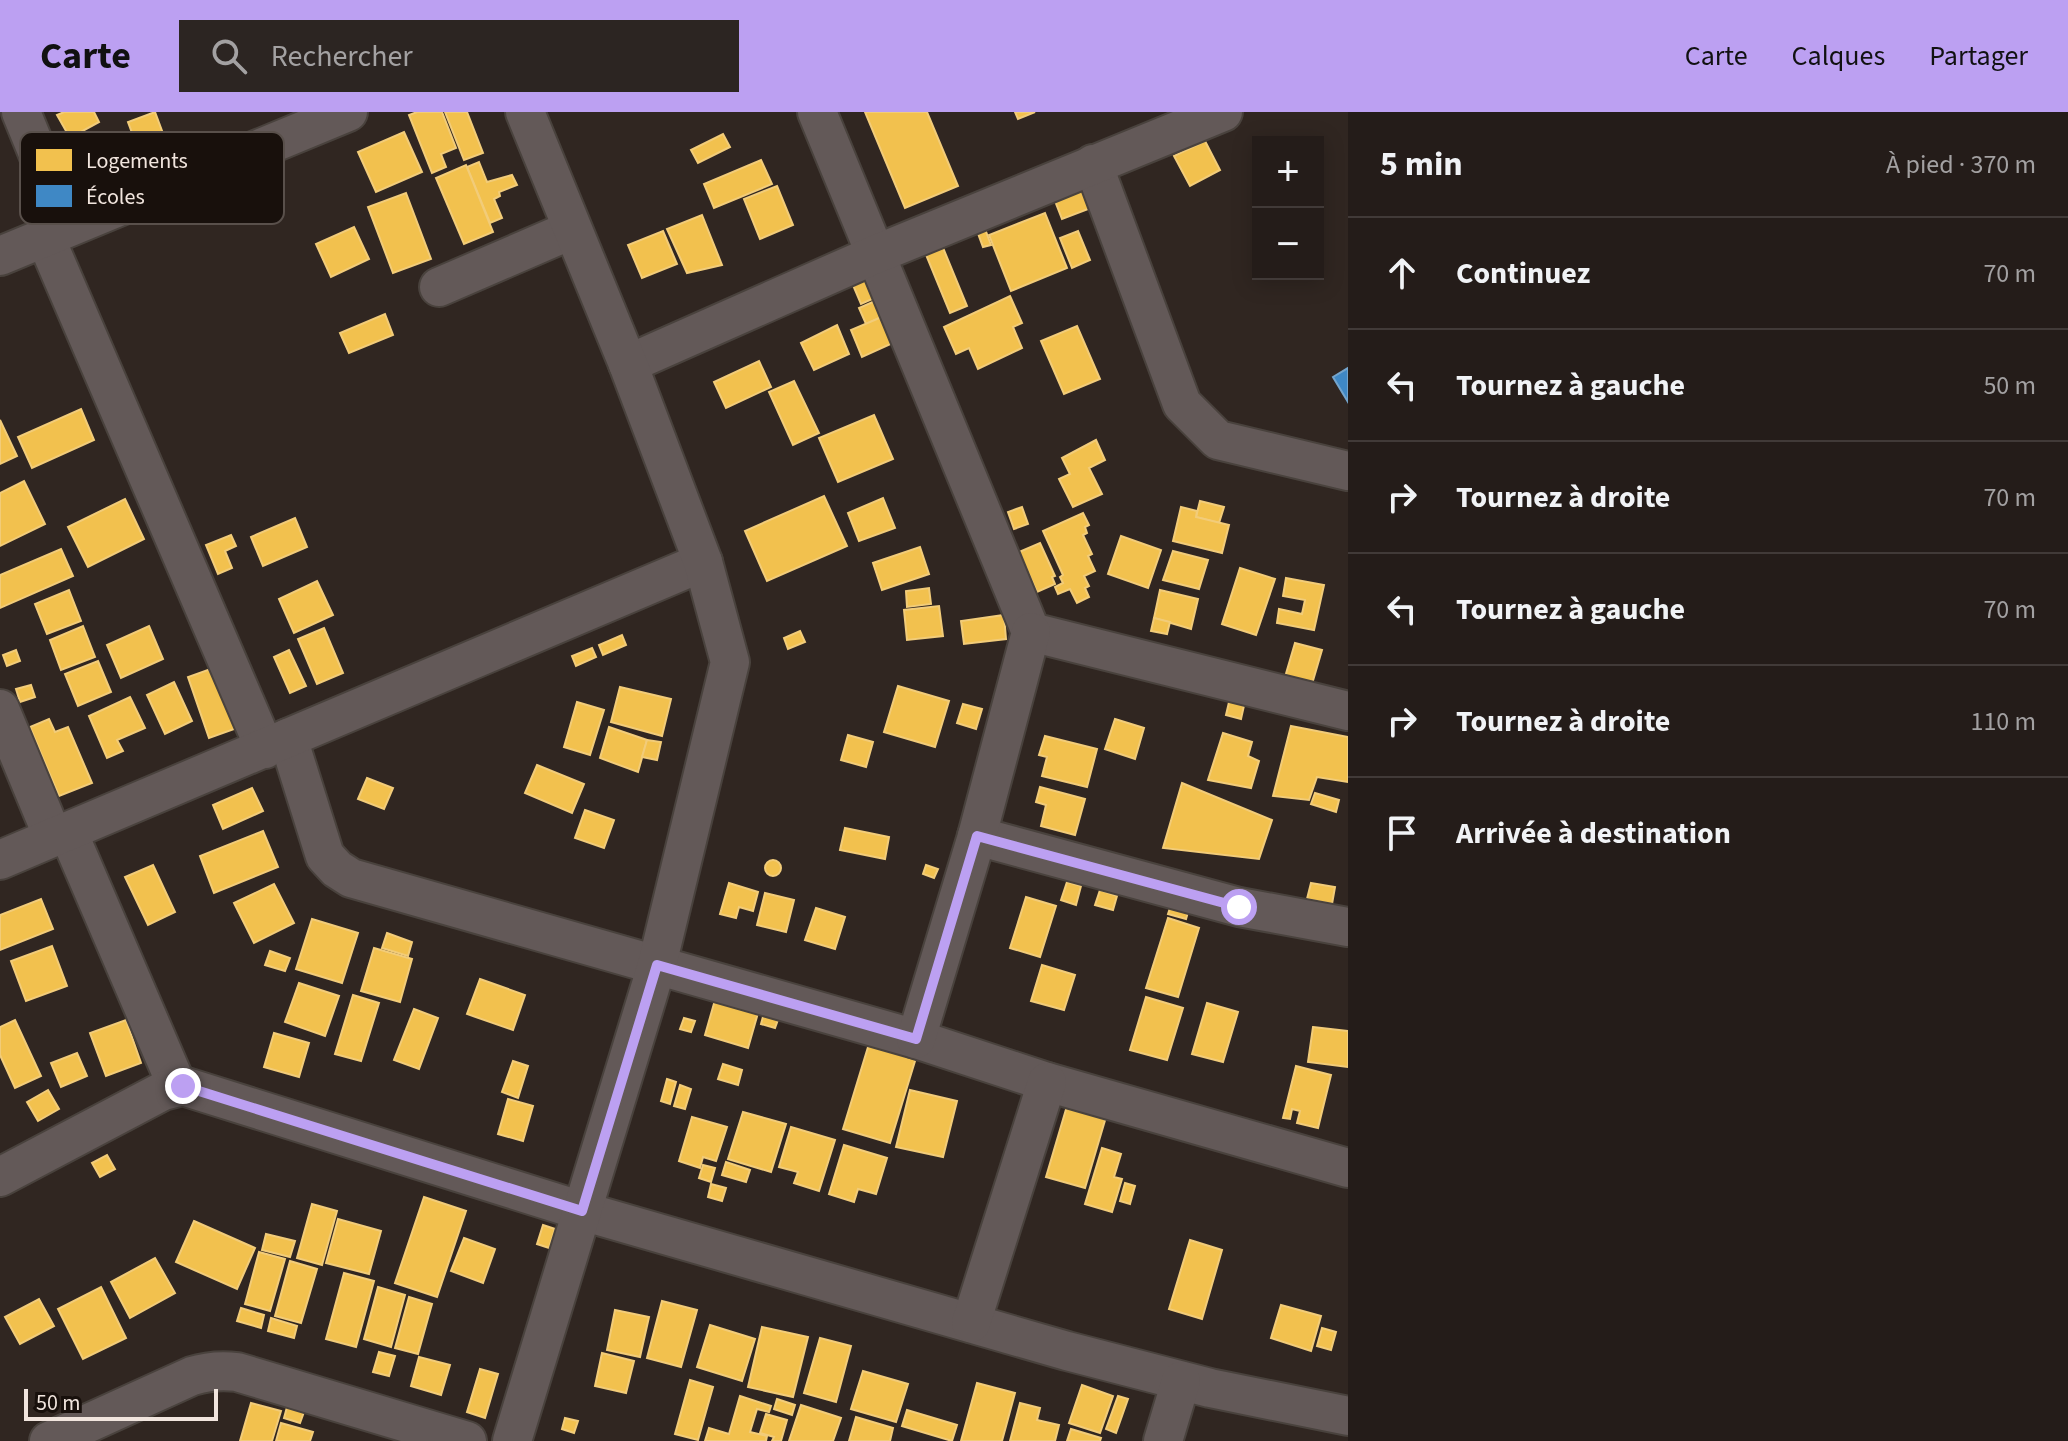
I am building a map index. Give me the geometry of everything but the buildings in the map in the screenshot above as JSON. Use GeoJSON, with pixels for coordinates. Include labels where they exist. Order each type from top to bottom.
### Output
{"type":"FeatureCollection","features":[{"type":"Feature","properties":{"kind":"street"},"geometry":{"type":"LineString","coordinates":[[21,112],[27,132]]}},
{"type":"Feature","properties":{"kind":"street"},"geometry":{"type":"LineString","coordinates":[[279,125],[348,112]]}},
{"type":"Feature","properties":{"kind":"street"},"geometry":{"type":"LineString","coordinates":[[512,1441],[657,965],[730,662],[703,562],[628,364],[525,112]]}},
{"type":"Feature","properties":{"kind":"street"},"geometry":{"type":"LineString","coordinates":[[817,112],[1031,632],[977,836],[916,1039]]}},
{"type":"Feature","properties":{"kind":"street"},"geometry":{"type":"LineString","coordinates":[[628,364],[874,255],[1223,112]]}},
{"type":"Feature","properties":{"kind":"street"},"geometry":{"type":"LineString","coordinates":[[1093,164],[1182,404],[1218,440],[1348,471]]}},
{"type":"Feature","properties":{"kind":"street"},"geometry":{"type":"LineString","coordinates":[[55,224],[325,856],[337,869],[351,878],[378,886],[916,1039],[1047,1082],[1348,1168]]}},
{"type":"Feature","properties":{"kind":"street"},"geometry":{"type":"LineString","coordinates":[[0,256],[74,224]]}},
{"type":"Feature","properties":{"kind":"street"},"geometry":{"type":"LineString","coordinates":[[439,287],[571,230]]}},
{"type":"Feature","properties":{"kind":"street"},"geometry":{"type":"LineString","coordinates":[[0,860],[703,562]]}},
{"type":"Feature","properties":{"kind":"street"},"geometry":{"type":"LineString","coordinates":[[1031,632],[1348,711]]}},
{"type":"Feature","properties":{"kind":"street"},"geometry":{"type":"LineString","coordinates":[[0,709],[177,1086]]}},
{"type":"Feature","properties":{"kind":"street"},"geometry":{"type":"LineString","coordinates":[[977,836],[1239,907],[1348,927]]}},
{"type":"Feature","properties":{"kind":"street"},"geometry":{"type":"LineString","coordinates":[[971,1323],[1047,1082]]}},
{"type":"Feature","properties":{"kind":"street"},"geometry":{"type":"LineString","coordinates":[[0,1177],[177,1086],[196,1089],[582,1211],[971,1323],[1181,1381],[1348,1416]]}},
{"type":"Feature","properties":{"kind":"street"},"geometry":{"type":"LineString","coordinates":[[49,1441],[192,1376],[222,1370],[467,1441]]}},
{"type":"Feature","properties":{"kind":"street"},"geometry":{"type":"LineString","coordinates":[[1163,1441],[1181,1381]]}},
{"type":"Feature","properties":{"kind":"route"},"geometry":{"type":"LineString","coordinates":[[183,1086],[582,1211],[657,965],[916,1039],[977,836],[1239,907]]}}]}
